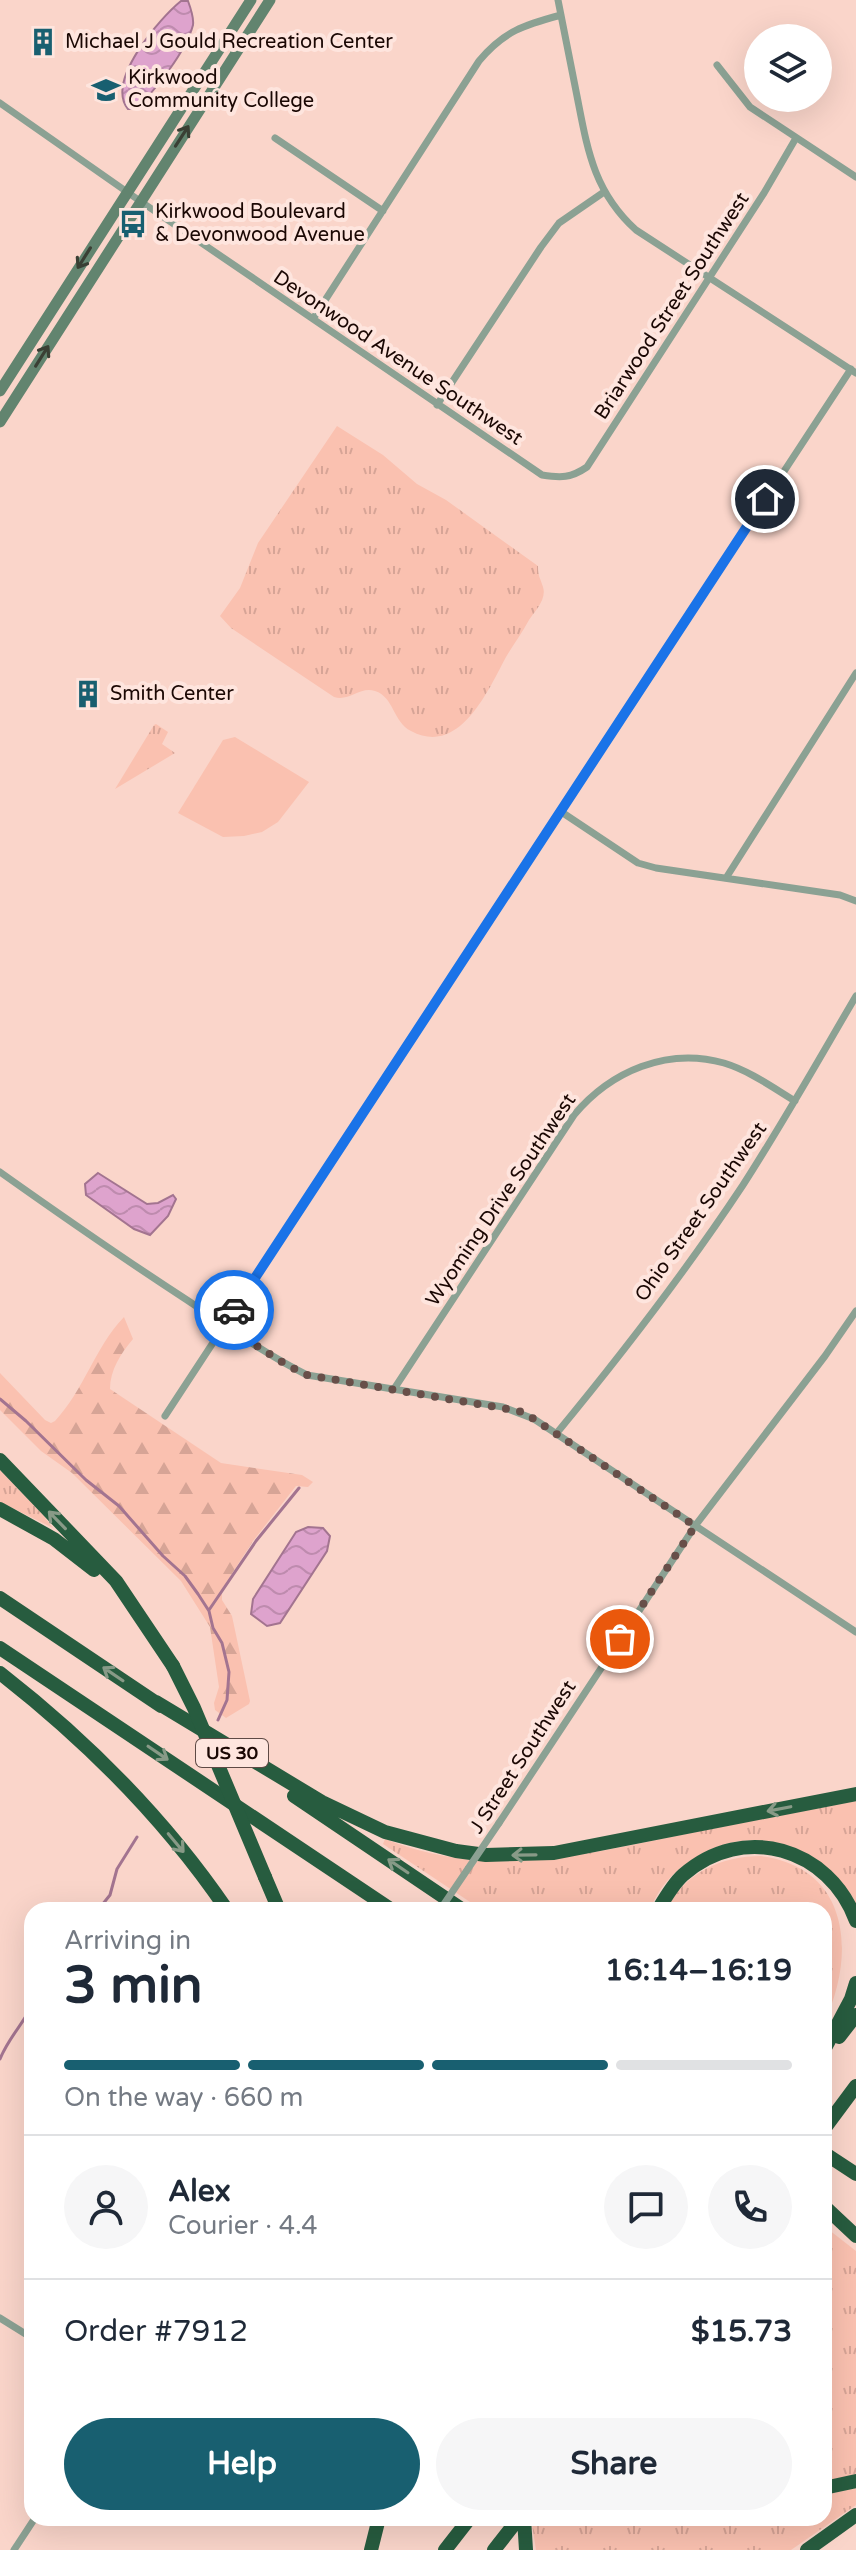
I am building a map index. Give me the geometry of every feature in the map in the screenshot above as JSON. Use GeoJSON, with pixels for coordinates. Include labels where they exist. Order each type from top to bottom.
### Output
{"type":"FeatureCollection","features":[{"type":"Feature","properties":{"kind":"highway"},"geometry":{"type":"LineString","coordinates":[[0,1460],[116,1581],[161,1645],[194,1708],[276,1902]]}},
{"type":"Feature","properties":{"kind":"highway"},"geometry":{"type":"LineString","coordinates":[[0,1509],[54,1539],[86,1562],[127,1599]]}},
{"type":"Feature","properties":{"kind":"highway","name":"US 30"},"geometry":{"type":"LineString","coordinates":[[0,1598],[451,1902]]}},
{"type":"Feature","properties":{"kind":"highway","name":"US 30"},"geometry":{"type":"LineString","coordinates":[[0,1648],[380,1902]]}},
{"type":"Feature","properties":{"kind":"highway"},"geometry":{"type":"LineString","coordinates":[[0,1673],[78,1739],[132,1793],[174,1840],[221,1902]]}},
{"type":"Feature","properties":{"kind":"highway"},"geometry":{"type":"LineString","coordinates":[[156,1702],[322,1802],[373,1826],[414,1841],[486,1855],[554,1853],[856,1794]]}},
{"type":"Feature","properties":{"kind":"highway"},"geometry":{"type":"LineString","coordinates":[[663,1902],[681,1876],[697,1864],[717,1854],[758,1847],[800,1856],[819,1868],[836,1883],[851,1906],[856,1921]]}},
{"type":"Feature","properties":{"kind":"highway"},"geometry":{"type":"LineString","coordinates":[[832,2035],[856,1983]]}},
{"type":"Feature","properties":{"kind":"highway"},"geometry":{"type":"LineString","coordinates":[[832,2046],[856,2015]]}},
{"type":"Feature","properties":{"kind":"highway"},"geometry":{"type":"LineString","coordinates":[[832,2118],[856,2086]]}},
{"type":"Feature","properties":{"kind":"highway"},"geometry":{"type":"LineString","coordinates":[[832,2158],[856,2174]]}},
{"type":"Feature","properties":{"kind":"highway"},"geometry":{"type":"LineString","coordinates":[[832,2209],[856,2224]]}},
{"type":"Feature","properties":{"kind":"highway"},"geometry":{"type":"LineString","coordinates":[[832,2212],[856,2236]]}},
{"type":"Feature","properties":{"kind":"highway"},"geometry":{"type":"LineString","coordinates":[[832,2486],[856,2481]]}},
{"type":"Feature","properties":{"kind":"highway"},"geometry":{"type":"LineString","coordinates":[[807,2550],[856,2515]]}},
{"type":"Feature","properties":{"kind":"highway"},"geometry":{"type":"LineString","coordinates":[[371,2550],[377,2526]]}},
{"type":"Feature","properties":{"kind":"highway"},"geometry":{"type":"LineString","coordinates":[[445,2550],[464,2526]]}},
{"type":"Feature","properties":{"kind":"highway"},"geometry":{"type":"LineString","coordinates":[[494,2550],[515,2526]]}},
{"type":"Feature","properties":{"kind":"highway"},"geometry":{"type":"LineString","coordinates":[[523,2526],[526,2550]]}},
{"type":"Feature","properties":{"kind":"main road"},"geometry":{"type":"LineString","coordinates":[[0,391],[251,0]]}},
{"type":"Feature","properties":{"kind":"main road"},"geometry":{"type":"LineString","coordinates":[[0,422],[270,0]]}},
{"type":"Feature","properties":{"kind":"street"},"geometry":{"type":"LineString","coordinates":[[165,1416],[560,811],[853,371],[636,230],[618,214],[604,192],[587,147],[558,0]]}},
{"type":"Feature","properties":{"kind":"street"},"geometry":{"type":"LineString","coordinates":[[313,319],[479,61],[506,35],[525,24],[561,15]]}},
{"type":"Feature","properties":{"kind":"street"},"geometry":{"type":"LineString","coordinates":[[717,65],[742,100],[760,115],[856,177]]}},
{"type":"Feature","properties":{"kind":"street","name":"Devonwood Avenue Southwest"},"geometry":{"type":"LineString","coordinates":[[0,103],[437,405],[542,475],[562,478]]}},
{"type":"Feature","properties":{"kind":"street"},"geometry":{"type":"LineString","coordinates":[[275,138],[383,211]]}},
{"type":"Feature","properties":{"kind":"street","name":"Briarwood Street Southwest"},"geometry":{"type":"LineString","coordinates":[[562,478],[575,475],[587,467],[796,138]]}},
{"type":"Feature","properties":{"kind":"street"},"geometry":{"type":"LineString","coordinates":[[437,405],[559,223],[604,192]]}},
{"type":"Feature","properties":{"kind":"street"},"geometry":{"type":"LineString","coordinates":[[726,878],[856,673]]}},
{"type":"Feature","properties":{"kind":"street"},"geometry":{"type":"LineString","coordinates":[[560,811],[638,863],[840,895],[856,901]]}},
{"type":"Feature","properties":{"kind":"street","name":"Ohio Street Southwest"},"geometry":{"type":"LineString","coordinates":[[556,1434],[609,1369],[743,1185],[856,996]]}},
{"type":"Feature","properties":{"kind":"street","name":"Wyoming Drive Southwest"},"geometry":{"type":"LineString","coordinates":[[394,1389],[590,1095],[636,1067],[666,1060],[693,1059],[723,1063],[748,1073],[795,1101]]}},
{"type":"Feature","properties":{"kind":"street"},"geometry":{"type":"LineString","coordinates":[[0,1172],[224,1325],[307,1375],[519,1411],[856,1632]]}},
{"type":"Feature","properties":{"kind":"street","name":"J Street Southwest"},"geometry":{"type":"LineString","coordinates":[[445,1902],[695,1526],[856,1311]]}},
{"type":"Feature","properties":{"kind":"street"},"geometry":{"type":"LineString","coordinates":[[0,2318],[24,2333]]}},
{"type":"Feature","properties":{"kind":"street"},"geometry":{"type":"LineString","coordinates":[[14,2550],[30,2526]]}},
{"type":"Feature","properties":{"kind":"green space"},"geometry":{"type":"Polygon","coordinates":[[[337,426],[383,455],[417,484],[446,500],[538,566],[544,591],[540,605],[481,702],[457,728],[444,735],[428,737],[411,731],[400,722],[386,699],[375,691],[334,697],[231,628],[220,616],[240,588],[258,543],[337,426]]]}},
{"type":"Feature","properties":{"kind":"green space"},"geometry":{"type":"Polygon","coordinates":[[[154,725],[168,732],[162,744],[175,753],[115,789],[154,725]]]}},
{"type":"Feature","properties":{"kind":"green space"},"geometry":{"type":"Polygon","coordinates":[[[235,737],[309,782],[278,822],[262,832],[223,837],[178,813],[223,740],[235,737]]]}},
{"type":"Feature","properties":{"kind":"green space"},"geometry":{"type":"Polygon","coordinates":[[[124,1317],[133,1339],[117,1362],[110,1389],[221,1463],[302,1475],[313,1482],[308,1487],[296,1486],[253,1541],[222,1589],[222,1600],[232,1616],[250,1701],[226,1718],[215,1710],[219,1687],[210,1627],[181,1581],[72,1473],[41,1451],[0,1410],[0,1373],[45,1420],[55,1421],[124,1317]]]}},
{"type":"Feature","properties":{"kind":"green space"},"geometry":{"type":"Polygon","coordinates":[[[0,1470],[43,1515],[53,1528],[0,1502],[0,1470]]]}},
{"type":"Feature","properties":{"kind":"green space"},"geometry":{"type":"Polygon","coordinates":[[[856,1801],[856,1905],[826,1867],[785,1845],[762,1841],[739,1841],[715,1847],[693,1859],[667,1881],[654,1902],[470,1902],[383,1844],[385,1839],[461,1859],[497,1861],[533,1860],[605,1850],[856,1801]]]}},
{"type":"Feature","properties":{"kind":"green space"},"geometry":{"type":"Polygon","coordinates":[[[761,1856],[791,1864],[813,1878],[831,1902],[671,1902],[683,1886],[705,1869],[746,1857],[761,1856]]]}},
{"type":"Feature","properties":{"kind":"green space"},"geometry":{"type":"Polygon","coordinates":[[[832,1903],[842,1943],[832,2002],[832,1903]]]}},
{"type":"Feature","properties":{"kind":"green space"},"geometry":{"type":"Polygon","coordinates":[[[832,2232],[856,2251],[856,2474],[832,2481],[832,2232]]]}},
{"type":"Feature","properties":{"kind":"green space"},"geometry":{"type":"Polygon","coordinates":[[[856,2488],[856,2505],[832,2522],[832,2493],[856,2488]]]}},
{"type":"Feature","properties":{"kind":"green space"},"geometry":{"type":"Polygon","coordinates":[[[532,2526],[826,2526],[791,2550],[536,2550],[532,2526]]]}},
{"type":"Feature","properties":{"kind":"water"},"geometry":{"type":"Polygon","coordinates":[[[181,1],[188,1],[193,19],[184,47],[144,101],[136,109],[128,109],[123,97],[129,67],[149,35],[181,1]]]}},
{"type":"Feature","properties":{"kind":"water"},"geometry":{"type":"Polygon","coordinates":[[[98,1173],[147,1204],[158,1203],[173,1195],[176,1199],[168,1216],[150,1235],[134,1229],[86,1195],[85,1184],[98,1173]]]}},
{"type":"Feature","properties":{"kind":"water"},"geometry":{"type":"Polygon","coordinates":[[[308,1527],[323,1528],[330,1536],[327,1551],[280,1623],[267,1626],[251,1614],[253,1599],[296,1532],[308,1527]]]}},
{"type":"Feature","properties":{"kind":"waterway"},"geometry":{"type":"LineString","coordinates":[[0,1399],[86,1480],[119,1506],[198,1594],[209,1611],[213,1628],[222,1643],[229,1672],[227,1700],[218,1720]]}},
{"type":"Feature","properties":{"kind":"waterway"},"geometry":{"type":"LineString","coordinates":[[209,1610],[256,1541],[299,1488]]}},
{"type":"Feature","properties":{"kind":"waterway"},"geometry":{"type":"LineString","coordinates":[[104,1902],[110,1895],[117,1869],[137,1837]]}},
{"type":"Feature","properties":{"kind":"waterway"},"geometry":{"type":"LineString","coordinates":[[0,2059],[24,2018]]}},
{"type":"Feature","properties":{"kind":"way so far"},"geometry":{"type":"LineString","coordinates":[[234,1310],[224,1325],[307,1375],[519,1411],[695,1526],[620,1639]]}},
{"type":"Feature","properties":{"kind":"place","name":"Michael J Gould Recreation Center"},"geometry":{"type":"Point","coordinates":[43,42]}},
{"type":"Feature","properties":{"kind":"place","name":"Kirkwood Community College"},"geometry":{"type":"Point","coordinates":[106,90]}},
{"type":"Feature","properties":{"kind":"place","name":"Kirkwood Boulevard & Devonwood Avenue"},"geometry":{"type":"Point","coordinates":[133,224]}},
{"type":"Feature","properties":{"kind":"place","name":"Smith Center"},"geometry":{"type":"Point","coordinates":[88,694]}},
{"type":"Feature","properties":{"kind":"route"},"geometry":{"type":"LineString","coordinates":[[234,1310],[765,499]]}}]}
